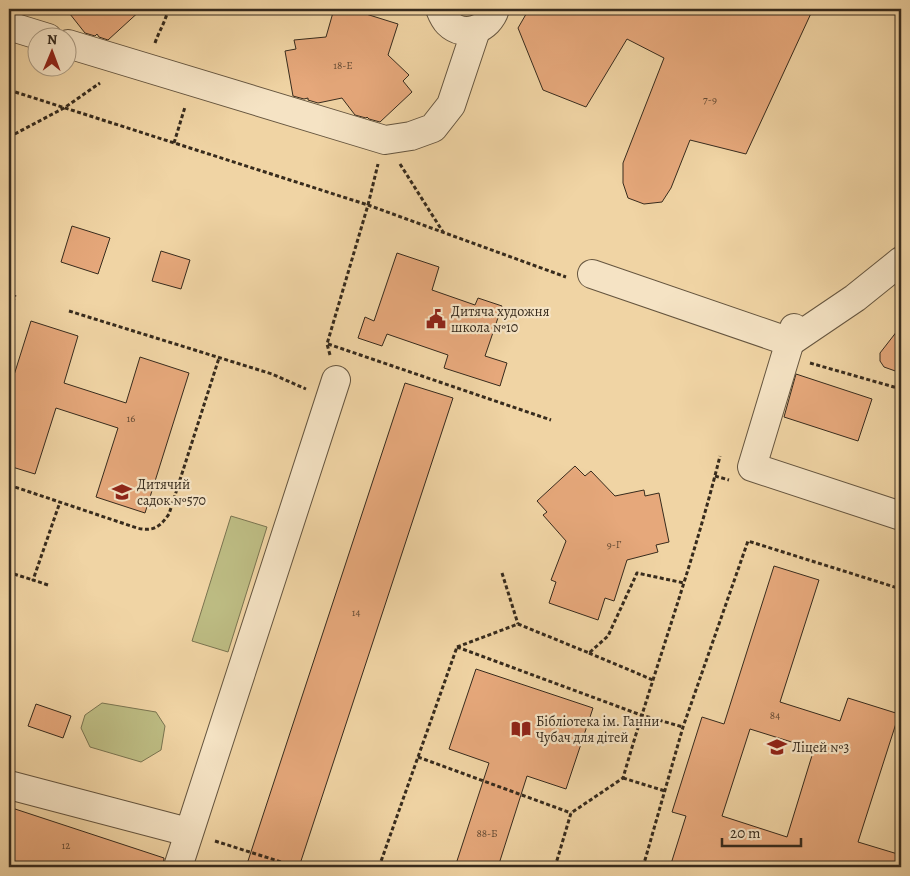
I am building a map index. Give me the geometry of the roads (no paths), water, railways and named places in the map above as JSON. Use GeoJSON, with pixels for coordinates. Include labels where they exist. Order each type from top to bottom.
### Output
{"type":"FeatureCollection","features":[{"type":"Feature","properties":{"kind":"lane"},"geometry":{"type":"LineString","coordinates":[[440,9],[448,22],[455,28],[465,31],[476,30],[485,25],[490,20],[495,9]]}},
{"type":"Feature","properties":{"kind":"lane"},"geometry":{"type":"LineString","coordinates":[[9,26],[28,32]]}},
{"type":"Feature","properties":{"kind":"lane"},"geometry":{"type":"LineString","coordinates":[[78,47],[385,140],[411,136],[433,128],[451,105],[476,30]]}},
{"type":"Feature","properties":{"kind":"lane"},"geometry":{"type":"LineString","coordinates":[[899,507],[752,468],[790,342],[855,298],[901,261]]}},
{"type":"Feature","properties":{"kind":"lane"},"geometry":{"type":"LineString","coordinates":[[592,274],[790,342]]}},
{"type":"Feature","properties":{"kind":"lane"},"geometry":{"type":"LineString","coordinates":[[855,298],[883,304]]}},
{"type":"Feature","properties":{"kind":"lane"},"geometry":{"type":"LineString","coordinates":[[178,867],[333,389]]}},
{"type":"Feature","properties":{"kind":"lane"},"geometry":{"type":"LineString","coordinates":[[9,785],[188,832]]}},
{"type":"Feature","properties":{"kind":"place","name":"Дитяча художня школа №10"},"geometry":{"type":"Point","coordinates":[436,319]}},
{"type":"Feature","properties":{"kind":"place","name":"Дитячий садок №570"},"geometry":{"type":"Point","coordinates":[122,492]}},
{"type":"Feature","properties":{"kind":"place","name":"Бібліотека ім. Ганни Чубач для дітей"},"geometry":{"type":"Point","coordinates":[521,729]}},
{"type":"Feature","properties":{"kind":"place","name":"Ліцей №3"},"geometry":{"type":"Point","coordinates":[777,747]}}]}
